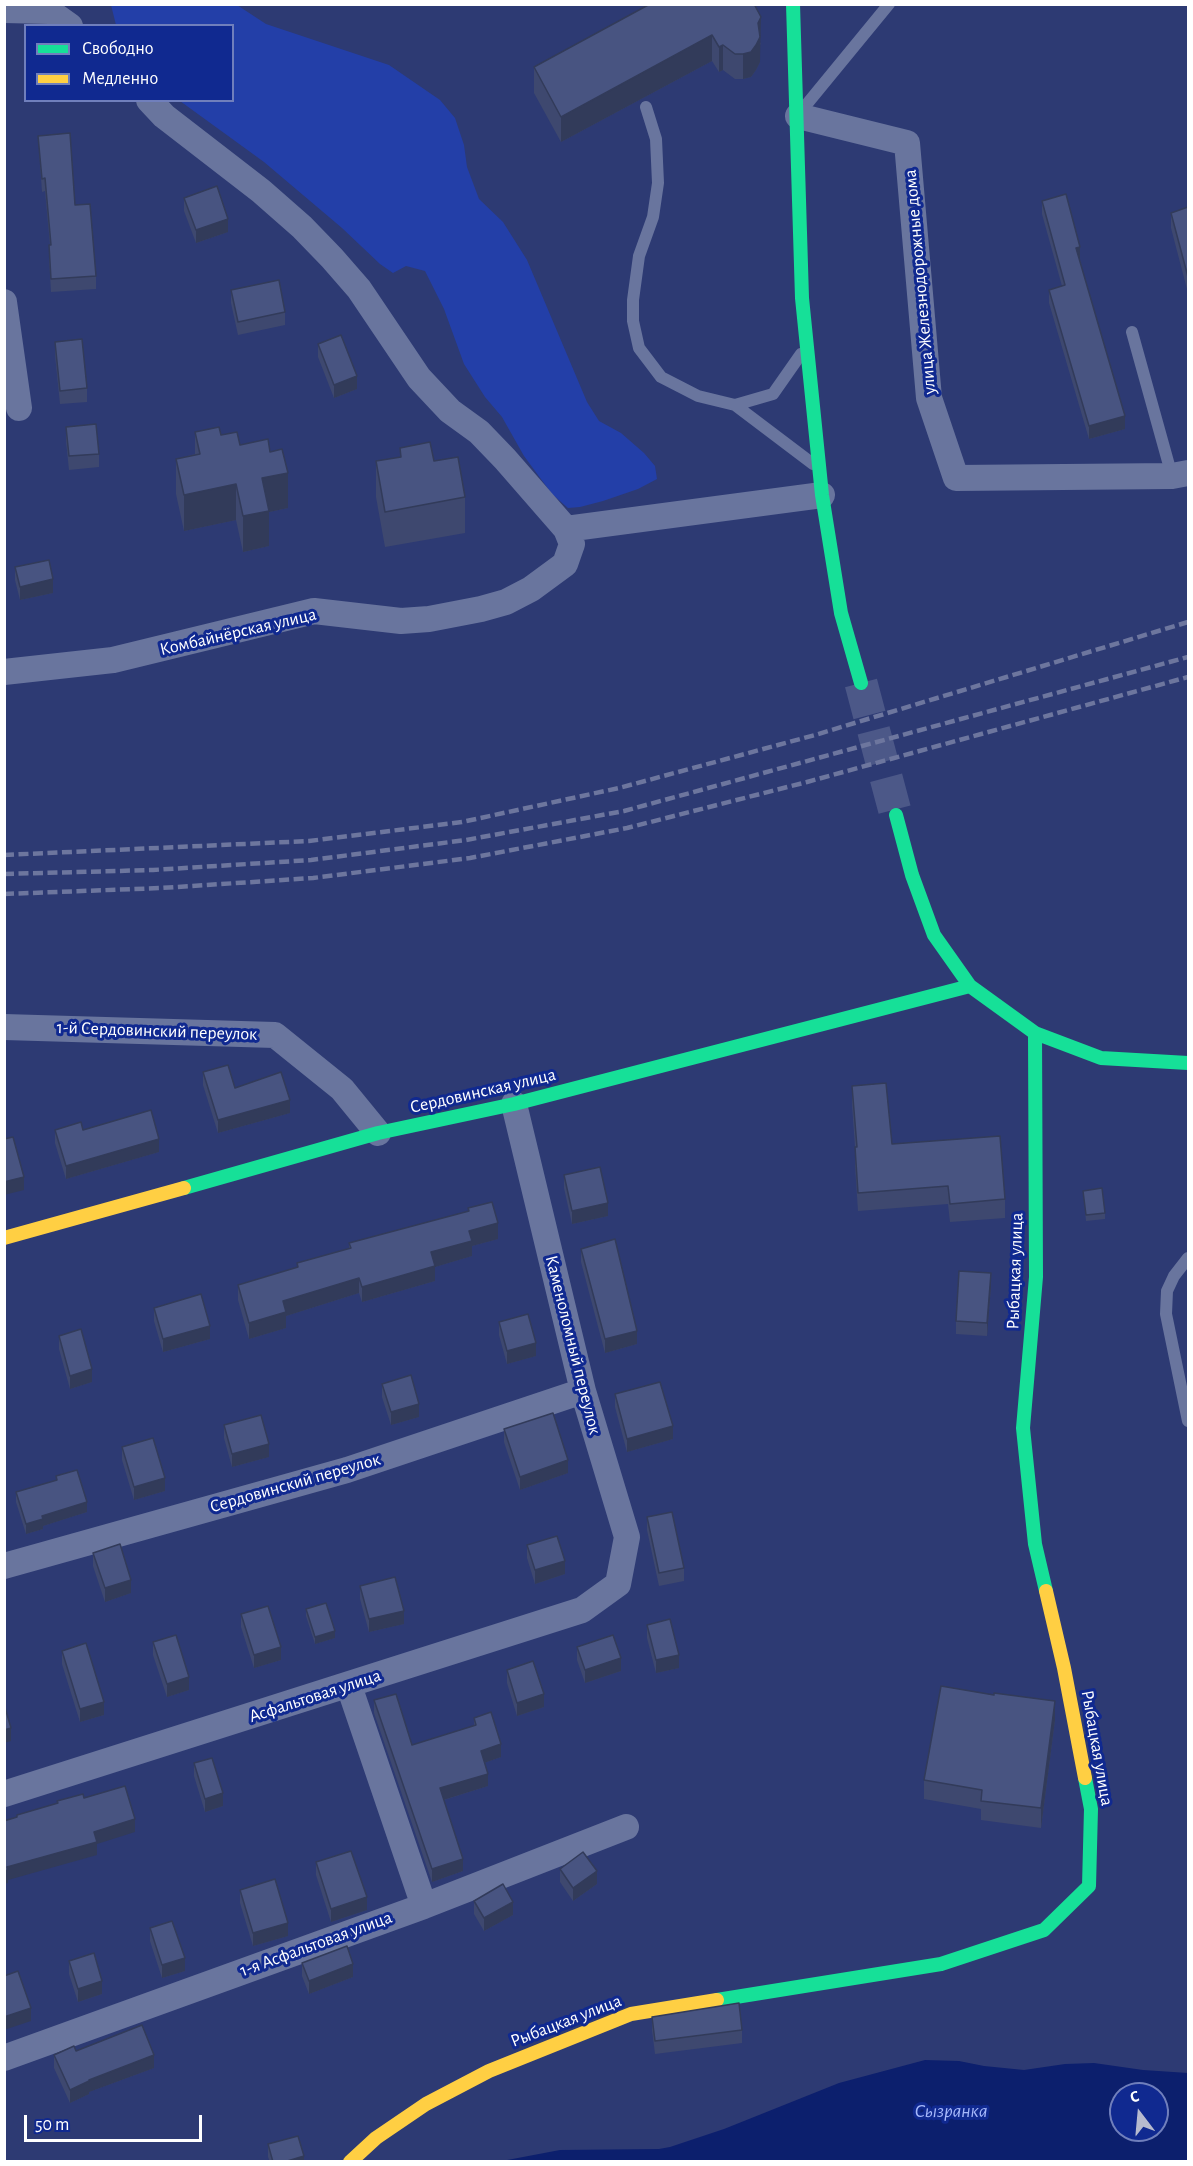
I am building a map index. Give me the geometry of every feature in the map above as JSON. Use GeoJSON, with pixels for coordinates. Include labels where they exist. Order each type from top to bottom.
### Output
{"type":"FeatureCollection","features":[{"type":"Feature","properties":{"kind":"street"},"geometry":{"type":"LineString","coordinates":[[793,4],[802,298],[819,468],[841,613],[861,682]]}},
{"type":"Feature","properties":{"kind":"street"},"geometry":{"type":"LineString","coordinates":[[5,11],[49,11],[67,24]]}},
{"type":"Feature","properties":{"kind":"street"},"geometry":{"type":"LineString","coordinates":[[151,102],[164,116],[261,191],[302,227],[359,289],[419,378],[450,411],[479,432],[566,529],[822,495]]}},
{"type":"Feature","properties":{"kind":"street","name":"улица Железнодорожные дома"},"geometry":{"type":"LineString","coordinates":[[798,116],[907,143],[929,398],[956,478],[1180,475]]}},
{"type":"Feature","properties":{"kind":"street"},"geometry":{"type":"LineString","coordinates":[[4,302],[19,408]]}},
{"type":"Feature","properties":{"kind":"street","name":"Комбайнёрская улица"},"geometry":{"type":"LineString","coordinates":[[4,672],[113,660],[314,611],[401,621],[429,619],[481,609],[506,602],[531,589],[565,564],[572,544],[566,529]]}},
{"type":"Feature","properties":{"kind":"street"},"geometry":{"type":"LineString","coordinates":[[896,814],[912,875],[934,935],[970,986],[1035,1033],[1101,1058],[1188,1063]]}},
{"type":"Feature","properties":{"kind":"street","name":"Сердовинская улица"},"geometry":{"type":"LineString","coordinates":[[4,1238],[378,1133],[514,1104],[970,986]]}},
{"type":"Feature","properties":{"kind":"street","name":"1-й Сердовинский переулок"},"geometry":{"type":"LineString","coordinates":[[4,1027],[275,1035],[342,1089],[378,1133]]}},
{"type":"Feature","properties":{"kind":"street","name":"Рыбацкая улица"},"geometry":{"type":"LineString","coordinates":[[350,2162],[376,2138],[426,2104],[489,2071],[631,2014],[941,1964],[1044,1930],[1089,1886],[1091,1809],[1064,1668],[1035,1544],[1023,1428],[1036,1276],[1035,1033]]}},
{"type":"Feature","properties":{"kind":"street","name":"Каменоломный переулок"},"geometry":{"type":"LineString","coordinates":[[514,1104],[583,1391],[627,1537],[618,1584]]}},
{"type":"Feature","properties":{"kind":"street","name":"Сердовинский переулок"},"geometry":{"type":"LineString","coordinates":[[4,1566],[347,1470],[583,1391]]}},
{"type":"Feature","properties":{"kind":"street","name":"Асфальтовая улица"},"geometry":{"type":"LineString","coordinates":[[4,1794],[582,1610],[618,1584]]}},
{"type":"Feature","properties":{"kind":"street"},"geometry":{"type":"LineString","coordinates":[[349,1686],[424,1906]]}},
{"type":"Feature","properties":{"kind":"street","name":"1-я Асфальтовая улица"},"geometry":{"type":"LineString","coordinates":[[4,2058],[424,1906],[626,1827]]}},
{"type":"Feature","properties":{"kind":"lane"},"geometry":{"type":"LineString","coordinates":[[798,116],[889,4]]}},
{"type":"Feature","properties":{"kind":"lane"},"geometry":{"type":"LineString","coordinates":[[645,107],[656,139],[658,183],[653,217],[639,256],[633,300],[633,321],[639,348],[661,377],[698,396],[735,405],[819,468]]}},
{"type":"Feature","properties":{"kind":"lane"},"geometry":{"type":"LineString","coordinates":[[1132,332],[1180,475]]}},
{"type":"Feature","properties":{"kind":"lane"},"geometry":{"type":"LineString","coordinates":[[735,405],[773,394],[807,345]]}},
{"type":"Feature","properties":{"kind":"lane"},"geometry":{"type":"LineString","coordinates":[[1188,1258],[1174,1276],[1167,1291],[1166,1314],[1188,1422]]}},
{"type":"Feature","properties":{"kind":"shaded area"},"geometry":{"type":"Polygon","coordinates":[[[111,5],[237,5],[266,24],[389,65],[440,100],[455,118],[464,145],[467,167],[479,199],[503,222],[527,260],[587,402],[599,421],[621,433],[644,453],[655,466],[657,479],[638,489],[603,501],[568,508],[552,494],[524,456],[502,417],[485,397],[464,364],[444,309],[425,271],[406,266],[393,273],[380,264],[342,228],[264,162],[181,102],[234,102],[234,24],[116,24],[111,5]]]}},
{"type":"Feature","properties":{"kind":"water","name":"Сызранка"},"geometry":{"type":"Polygon","coordinates":[[[925,2060],[959,2061],[1024,2070],[1065,2064],[1094,2063],[1188,2073],[1188,2161],[502,2161],[560,2150],[659,2149],[724,2129],[839,2083],[925,2060]]]}},
{"type":"Feature","properties":{"kind":"building"},"geometry":{"type":"Polygon","coordinates":[[[650,4],[754,4],[761,17],[758,23],[760,37],[751,52],[735,54],[723,45],[719,47],[712,35],[561,117],[534,67],[650,4]]]}},
{"type":"Feature","properties":{"kind":"building"},"geometry":{"type":"Polygon","coordinates":[[[70,133],[75,205],[90,204],[96,276],[51,279],[49,245],[51,245],[45,178],[42,179],[38,136],[70,133]]]}},
{"type":"Feature","properties":{"kind":"building"},"geometry":{"type":"Polygon","coordinates":[[[217,186],[228,219],[196,230],[184,198],[217,186]]]}},
{"type":"Feature","properties":{"kind":"building"},"geometry":{"type":"Polygon","coordinates":[[[1066,194],[1080,247],[1076,248],[1125,416],[1089,426],[1049,290],[1065,285],[1042,201],[1066,194]]]}},
{"type":"Feature","properties":{"kind":"building"},"geometry":{"type":"Polygon","coordinates":[[[1188,207],[1188,277],[1171,213],[1188,207]]]}},
{"type":"Feature","properties":{"kind":"building"},"geometry":{"type":"Polygon","coordinates":[[[279,280],[285,312],[238,322],[231,290],[279,280]]]}},
{"type":"Feature","properties":{"kind":"building"},"geometry":{"type":"Polygon","coordinates":[[[341,335],[357,376],[334,385],[318,344],[341,335]]]}},
{"type":"Feature","properties":{"kind":"building"},"geometry":{"type":"Polygon","coordinates":[[[82,339],[87,388],[60,391],[55,342],[82,339]]]}},
{"type":"Feature","properties":{"kind":"building"},"geometry":{"type":"Polygon","coordinates":[[[96,424],[99,454],[69,456],[66,427],[96,424]]]}},
{"type":"Feature","properties":{"kind":"building"},"geometry":{"type":"Polygon","coordinates":[[[219,427],[221,435],[237,432],[240,445],[268,439],[270,452],[282,449],[288,473],[262,478],[269,511],[243,516],[236,484],[184,495],[176,459],[200,454],[195,432],[219,427]]]}},
{"type":"Feature","properties":{"kind":"building"},"geometry":{"type":"Polygon","coordinates":[[[430,442],[434,461],[458,457],[465,497],[385,512],[376,461],[401,457],[400,448],[430,442]]]}},
{"type":"Feature","properties":{"kind":"building"},"geometry":{"type":"Polygon","coordinates":[[[49,560],[53,579],[20,587],[15,567],[49,560]]]}},
{"type":"Feature","properties":{"kind":"building"},"geometry":{"type":"Polygon","coordinates":[[[228,1065],[235,1088],[281,1072],[290,1100],[218,1120],[203,1072],[228,1065]]]}},
{"type":"Feature","properties":{"kind":"building"},"geometry":{"type":"Polygon","coordinates":[[[886,1083],[892,1144],[1000,1136],[1005,1199],[950,1204],[948,1186],[858,1193],[852,1086],[886,1083]]]}},
{"type":"Feature","properties":{"kind":"building"},"geometry":{"type":"Polygon","coordinates":[[[151,1110],[159,1139],[66,1166],[55,1130],[81,1122],[83,1130],[151,1110]]]}},
{"type":"Feature","properties":{"kind":"building"},"geometry":{"type":"Polygon","coordinates":[[[13,1137],[24,1177],[4,1182],[4,1139],[13,1137]]]}},
{"type":"Feature","properties":{"kind":"building"},"geometry":{"type":"Polygon","coordinates":[[[600,1167],[608,1203],[572,1211],[564,1175],[600,1167]]]}},
{"type":"Feature","properties":{"kind":"building"},"geometry":{"type":"Polygon","coordinates":[[[1102,1188],[1105,1213],[1086,1215],[1083,1191],[1102,1188]]]}},
{"type":"Feature","properties":{"kind":"building"},"geometry":{"type":"Polygon","coordinates":[[[492,1202],[498,1223],[469,1231],[472,1241],[431,1252],[435,1266],[362,1287],[359,1278],[283,1301],[286,1312],[249,1323],[238,1285],[298,1267],[297,1263],[351,1248],[349,1243],[469,1211],[468,1208],[492,1202]]]}},
{"type":"Feature","properties":{"kind":"building"},"geometry":{"type":"Polygon","coordinates":[[[615,1239],[637,1331],[605,1339],[581,1249],[615,1239]]]}},
{"type":"Feature","properties":{"kind":"building"},"geometry":{"type":"Polygon","coordinates":[[[959,1271],[991,1273],[987,1323],[956,1321],[959,1271]]]}},
{"type":"Feature","properties":{"kind":"building"},"geometry":{"type":"Polygon","coordinates":[[[201,1294],[210,1326],[163,1339],[154,1308],[201,1294]]]}},
{"type":"Feature","properties":{"kind":"building"},"geometry":{"type":"Polygon","coordinates":[[[528,1314],[536,1343],[507,1351],[499,1322],[528,1314]]]}},
{"type":"Feature","properties":{"kind":"building"},"geometry":{"type":"Polygon","coordinates":[[[81,1329],[92,1369],[70,1376],[59,1336],[81,1329]]]}},
{"type":"Feature","properties":{"kind":"building"},"geometry":{"type":"Polygon","coordinates":[[[411,1375],[419,1404],[391,1412],[382,1384],[411,1375]]]}},
{"type":"Feature","properties":{"kind":"building"},"geometry":{"type":"Polygon","coordinates":[[[660,1382],[673,1426],[627,1439],[615,1394],[660,1382]]]}},
{"type":"Feature","properties":{"kind":"building"},"geometry":{"type":"Polygon","coordinates":[[[553,1413],[568,1460],[520,1477],[504,1429],[553,1413]]]}},
{"type":"Feature","properties":{"kind":"building"},"geometry":{"type":"Polygon","coordinates":[[[261,1415],[269,1444],[232,1454],[224,1425],[261,1415]]]}},
{"type":"Feature","properties":{"kind":"building"},"geometry":{"type":"Polygon","coordinates":[[[153,1438],[165,1478],[134,1487],[122,1447],[153,1438]]]}},
{"type":"Feature","properties":{"kind":"building"},"geometry":{"type":"Polygon","coordinates":[[[77,1470],[87,1502],[42,1516],[43,1519],[26,1524],[16,1492],[57,1480],[56,1476],[77,1470]]]}},
{"type":"Feature","properties":{"kind":"building"},"geometry":{"type":"Polygon","coordinates":[[[672,1512],[684,1568],[659,1573],[647,1517],[672,1512]]]}},
{"type":"Feature","properties":{"kind":"building"},"geometry":{"type":"Polygon","coordinates":[[[557,1536],[565,1561],[535,1570],[527,1545],[557,1536]]]}},
{"type":"Feature","properties":{"kind":"building"},"geometry":{"type":"Polygon","coordinates":[[[120,1544],[131,1580],[105,1588],[93,1553],[120,1544]]]}},
{"type":"Feature","properties":{"kind":"building"},"geometry":{"type":"Polygon","coordinates":[[[395,1577],[404,1611],[369,1619],[360,1586],[395,1577]]]}},
{"type":"Feature","properties":{"kind":"building"},"geometry":{"type":"Polygon","coordinates":[[[326,1603],[335,1631],[315,1637],[306,1609],[326,1603]]]}},
{"type":"Feature","properties":{"kind":"building"},"geometry":{"type":"Polygon","coordinates":[[[268,1606],[281,1647],[254,1655],[241,1614],[268,1606]]]}},
{"type":"Feature","properties":{"kind":"building"},"geometry":{"type":"Polygon","coordinates":[[[670,1619],[679,1655],[656,1660],[647,1625],[670,1619]]]}},
{"type":"Feature","properties":{"kind":"building"},"geometry":{"type":"Polygon","coordinates":[[[176,1635],[189,1677],[167,1684],[153,1642],[176,1635]]]}},
{"type":"Feature","properties":{"kind":"building"},"geometry":{"type":"Polygon","coordinates":[[[613,1635],[621,1658],[585,1670],[577,1647],[613,1635]]]}},
{"type":"Feature","properties":{"kind":"building"},"geometry":{"type":"Polygon","coordinates":[[[86,1643],[104,1702],[80,1709],[62,1651],[86,1643]]]}},
{"type":"Feature","properties":{"kind":"building"},"geometry":{"type":"Polygon","coordinates":[[[533,1661],[544,1694],[517,1703],[507,1670],[533,1661]]]}},
{"type":"Feature","properties":{"kind":"building"},"geometry":{"type":"Polygon","coordinates":[[[941,1686],[994,1695],[994,1693],[1055,1701],[1041,1808],[981,1801],[982,1790],[924,1780],[941,1686]]]}},
{"type":"Feature","properties":{"kind":"building"},"geometry":{"type":"Polygon","coordinates":[[[396,1694],[412,1745],[476,1725],[474,1718],[491,1712],[501,1744],[481,1751],[488,1774],[440,1788],[463,1859],[432,1869],[374,1700],[396,1694]]]}},
{"type":"Feature","properties":{"kind":"building"},"geometry":{"type":"Polygon","coordinates":[[[4,1704],[11,1728],[4,1730],[4,1704]]]}},
{"type":"Feature","properties":{"kind":"building"},"geometry":{"type":"Polygon","coordinates":[[[212,1758],[223,1793],[205,1799],[194,1763],[212,1758]]]}},
{"type":"Feature","properties":{"kind":"building"},"geometry":{"type":"Polygon","coordinates":[[[125,1786],[135,1819],[94,1832],[97,1842],[7,1867],[8,1870],[4,1871],[4,1821],[58,1803],[57,1801],[83,1794],[84,1798],[125,1786]]]}},
{"type":"Feature","properties":{"kind":"building"},"geometry":{"type":"Polygon","coordinates":[[[351,1851],[367,1897],[331,1909],[316,1862],[351,1851]]]}},
{"type":"Feature","properties":{"kind":"building"},"geometry":{"type":"Polygon","coordinates":[[[583,1852],[597,1871],[573,1888],[560,1869],[583,1852]]]}},
{"type":"Feature","properties":{"kind":"building"},"geometry":{"type":"Polygon","coordinates":[[[275,1879],[288,1923],[253,1933],[240,1890],[275,1879]]]}},
{"type":"Feature","properties":{"kind":"building"},"geometry":{"type":"Polygon","coordinates":[[[503,1884],[513,1902],[484,1918],[474,1901],[503,1884]]]}},
{"type":"Feature","properties":{"kind":"building"},"geometry":{"type":"Polygon","coordinates":[[[172,1921],[185,1958],[162,1965],[150,1928],[172,1921]]]}},
{"type":"Feature","properties":{"kind":"building"},"geometry":{"type":"Polygon","coordinates":[[[347,1946],[353,1964],[309,1981],[302,1963],[347,1946]]]}},
{"type":"Feature","properties":{"kind":"building"},"geometry":{"type":"Polygon","coordinates":[[[94,1953],[102,1981],[78,1989],[69,1961],[94,1953]]]}},
{"type":"Feature","properties":{"kind":"building"},"geometry":{"type":"Polygon","coordinates":[[[18,1971],[31,2008],[4,2017],[4,1976],[18,1971]]]}},
{"type":"Feature","properties":{"kind":"building"},"geometry":{"type":"Polygon","coordinates":[[[739,2003],[742,2030],[655,2041],[652,2017],[739,2003]]]}},
{"type":"Feature","properties":{"kind":"building"},"geometry":{"type":"Polygon","coordinates":[[[142,2025],[154,2055],[89,2080],[70,2090],[54,2055],[74,2046],[76,2051],[142,2025]]]}},
{"type":"Feature","properties":{"kind":"building"},"geometry":{"type":"Polygon","coordinates":[[[298,2136],[304,2156],[284,2162],[273,2162],[268,2144],[298,2136]]]}},
{"type":"Feature","properties":{"kind":"tunnel"},"geometry":{"type":"LineString","coordinates":[[861,683],[896,815]]}},
{"type":"Feature","properties":{"kind":"railway"},"geometry":{"type":"LineString","coordinates":[[4,855],[309,841],[462,822],[619,788],[815,735],[1188,622]]}},
{"type":"Feature","properties":{"kind":"railway"},"geometry":{"type":"LineString","coordinates":[[4,874],[153,870],[311,860],[466,840],[624,811],[1188,657]]}},
{"type":"Feature","properties":{"kind":"railway"},"geometry":{"type":"LineString","coordinates":[[4,894],[161,888],[313,878],[470,858],[627,828],[807,782],[1188,677]]}},
{"type":"Feature","properties":{"kind":"traffic: fast"},"geometry":{"type":"LineString","coordinates":[[793,4],[802,298],[822,495],[841,613],[861,683]]}},
{"type":"Feature","properties":{"kind":"traffic: fast"},"geometry":{"type":"LineString","coordinates":[[896,815],[912,875],[934,935],[970,986],[1035,1033],[1101,1058],[1188,1063]]}},
{"type":"Feature","properties":{"kind":"traffic: fast"},"geometry":{"type":"LineString","coordinates":[[184,1188],[378,1133],[514,1104],[970,986]]}},
{"type":"Feature","properties":{"kind":"traffic: fast"},"geometry":{"type":"LineString","coordinates":[[1035,1033],[1036,1277],[1023,1428],[1035,1544],[1046,1591]]}},
{"type":"Feature","properties":{"kind":"traffic: fast"},"geometry":{"type":"LineString","coordinates":[[717,2000],[941,1964],[1044,1930],[1089,1886],[1091,1809],[1085,1778]]}},
{"type":"Feature","properties":{"kind":"traffic: slow"},"geometry":{"type":"LineString","coordinates":[[4,1238],[184,1188]]}},
{"type":"Feature","properties":{"kind":"traffic: slow"},"geometry":{"type":"LineString","coordinates":[[1046,1591],[1064,1668],[1085,1778]]}},
{"type":"Feature","properties":{"kind":"traffic: slow"},"geometry":{"type":"LineString","coordinates":[[350,2162],[376,2138],[426,2104],[489,2071],[631,2014],[717,2000]]}}]}
